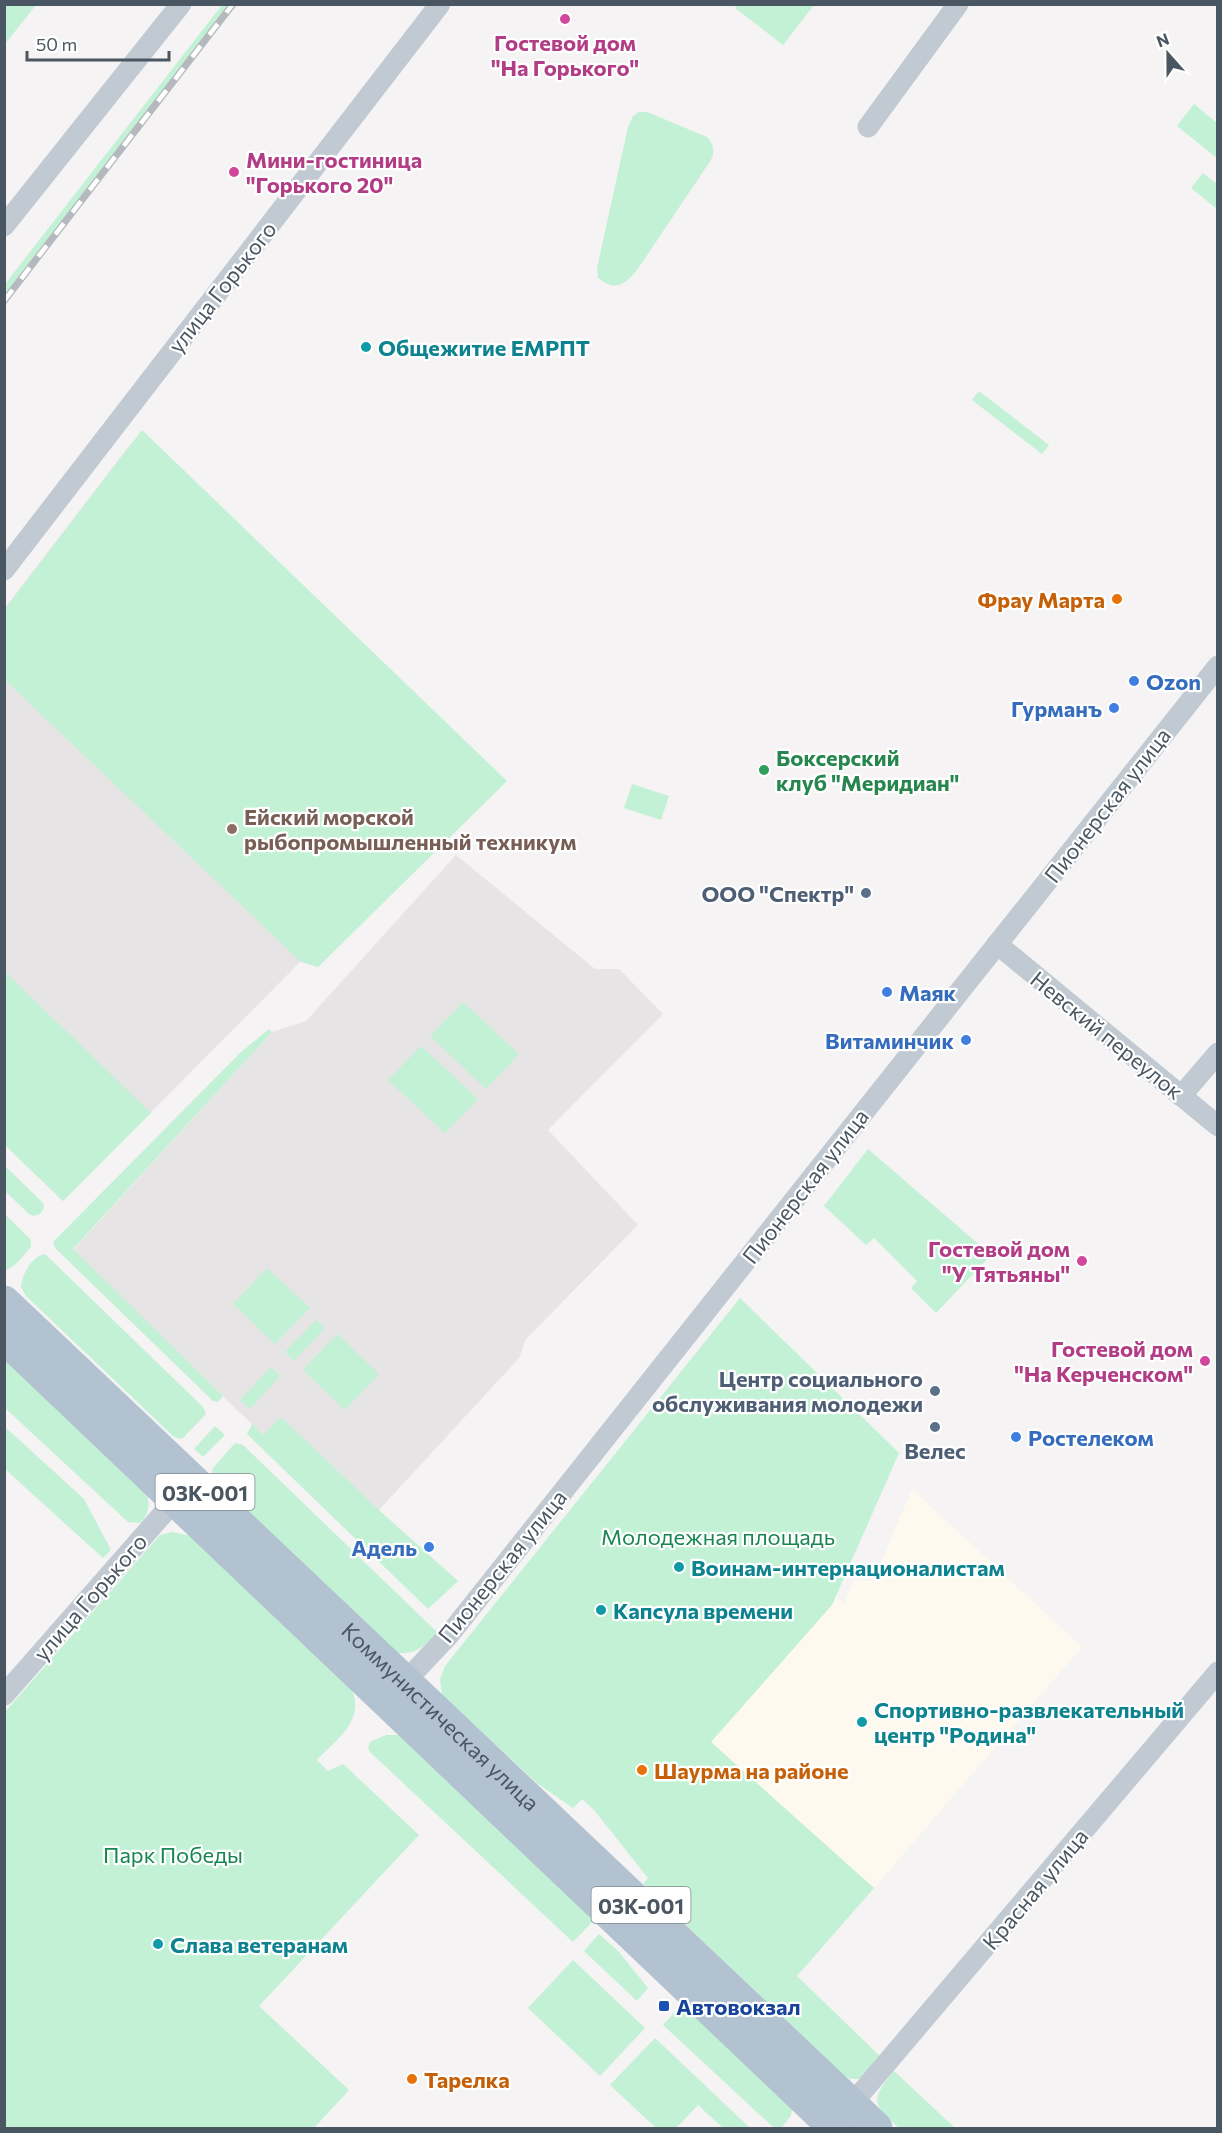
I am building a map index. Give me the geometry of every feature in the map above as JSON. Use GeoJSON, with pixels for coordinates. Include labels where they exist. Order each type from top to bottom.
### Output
{"type":"FeatureCollection","features":[{"type":"Feature","properties":{"kind":"main road","name":"Коммунистическая улица"},"geometry":{"type":"LineString","coordinates":[[4,1302],[396,1691],[843,2117],[876,2128]]}},
{"type":"Feature","properties":{"kind":"main road","name":"Коммунистическая улица"},"geometry":{"type":"LineString","coordinates":[[4,1337],[176,1499],[396,1691]]}},
{"type":"Feature","properties":{"kind":"street"},"geometry":{"type":"LineString","coordinates":[[4,226],[181,4]]}},
{"type":"Feature","properties":{"kind":"street","name":"улица Горького"},"geometry":{"type":"LineString","coordinates":[[4,570],[440,4]]}},
{"type":"Feature","properties":{"kind":"street"},"geometry":{"type":"LineString","coordinates":[[868,127],[958,4]]}},
{"type":"Feature","properties":{"kind":"street","name":"Пионерская улица"},"geometry":{"type":"LineString","coordinates":[[396,1691],[448,1635],[1218,666]]}},
{"type":"Feature","properties":{"kind":"street","name":"Невский переулок"},"geometry":{"type":"LineString","coordinates":[[997,944],[1218,1126]]}},
{"type":"Feature","properties":{"kind":"street"},"geometry":{"type":"LineString","coordinates":[[1181,1096],[1218,1053]]}},
{"type":"Feature","properties":{"kind":"street","name":"улица Горького"},"geometry":{"type":"LineString","coordinates":[[4,1695],[176,1499]]}},
{"type":"Feature","properties":{"kind":"street","name":"Красная улица"},"geometry":{"type":"LineString","coordinates":[[843,2117],[1218,1672]]}},
{"type":"Feature","properties":{"kind":"shaded area","name":"Ейский морской рыбопромышленный техникум"},"geometry":{"type":"Polygon","coordinates":[[[132,442],[501,786],[318,967],[300,962],[63,1201],[5,1145],[4,609],[132,442]]]}},
{"type":"Feature","properties":{"kind":"shaded area"},"geometry":{"type":"Polygon","coordinates":[[[456,855],[595,969],[619,969],[663,1014],[548,1130],[638,1225],[526,1339],[519,1358],[379,1510],[281,1418],[263,1435],[73,1250],[272,1032],[306,1021],[456,855]]]}},
{"type":"Feature","properties":{"kind":"shaded area"},"geometry":{"type":"Polygon","coordinates":[[[912,1489],[1082,1647],[874,1888],[711,1742],[832,1605],[836,1596],[844,1603],[854,1580],[873,1581],[912,1489]]]}},
{"type":"Feature","properties":{"kind":"green space"},"geometry":{"type":"Polygon","coordinates":[[[738,4],[814,5],[783,45],[735,8],[738,4]]]}},
{"type":"Feature","properties":{"kind":"green space"},"geometry":{"type":"Polygon","coordinates":[[[4,5],[36,5],[5,44],[4,5]]]}},
{"type":"Feature","properties":{"kind":"green space"},"geometry":{"type":"Polygon","coordinates":[[[222,5],[229,5],[5,294],[5,284],[222,5]]]}},
{"type":"Feature","properties":{"kind":"green space"},"geometry":{"type":"Polygon","coordinates":[[[1194,104],[1217,123],[1217,158],[1177,126],[1194,104]]]}},
{"type":"Feature","properties":{"kind":"green space"},"geometry":{"type":"Polygon","coordinates":[[[639,112],[647,112],[707,137],[712,145],[713,154],[637,270],[624,283],[615,286],[598,278],[597,268],[628,127],[633,116],[639,112]]]}},
{"type":"Feature","properties":{"kind":"green space"},"geometry":{"type":"Polygon","coordinates":[[[1203,173],[1217,184],[1217,209],[1191,188],[1203,173]]]}},
{"type":"Feature","properties":{"kind":"green space"},"geometry":{"type":"Polygon","coordinates":[[[979,391],[1049,445],[1042,454],[972,400],[979,391]]]}},
{"type":"Feature","properties":{"kind":"green space","name":"Ейский морской рыбопромышленный техникум"},"geometry":{"type":"Polygon","coordinates":[[[142,430],[507,781],[318,967],[300,961],[5,680],[5,609],[142,430]]]}},
{"type":"Feature","properties":{"kind":"green space"},"geometry":{"type":"Polygon","coordinates":[[[632,784],[669,796],[661,820],[624,808],[632,784]]]}},
{"type":"Feature","properties":{"kind":"green space"},"geometry":{"type":"Polygon","coordinates":[[[5,972],[151,1113],[63,1201],[5,1145],[5,972]]]}},
{"type":"Feature","properties":{"kind":"green space"},"geometry":{"type":"Polygon","coordinates":[[[463,1002],[519,1054],[486,1089],[430,1036],[463,1002]]]}},
{"type":"Feature","properties":{"kind":"green space"},"geometry":{"type":"Polygon","coordinates":[[[269,1029],[272,1032],[73,1249],[223,1396],[218,1402],[213,1401],[55,1248],[53,1242],[240,1053],[269,1029]]]}},
{"type":"Feature","properties":{"kind":"green space"},"geometry":{"type":"Polygon","coordinates":[[[421,1046],[478,1099],[445,1133],[388,1080],[421,1046]]]}},
{"type":"Feature","properties":{"kind":"green space"},"geometry":{"type":"Polygon","coordinates":[[[868,1149],[991,1255],[936,1313],[911,1288],[917,1281],[874,1238],[866,1245],[824,1206],[868,1149]]]}},
{"type":"Feature","properties":{"kind":"green space"},"geometry":{"type":"Polygon","coordinates":[[[5,1166],[43,1203],[44,1208],[40,1214],[33,1216],[29,1214],[5,1191],[5,1166]]]}},
{"type":"Feature","properties":{"kind":"green space"},"geometry":{"type":"Polygon","coordinates":[[[5,1214],[31,1240],[31,1247],[15,1265],[5,1271],[5,1214]]]}},
{"type":"Feature","properties":{"kind":"green space"},"geometry":{"type":"Polygon","coordinates":[[[45,1254],[203,1407],[206,1414],[182,1439],[174,1437],[26,1296],[21,1287],[23,1277],[32,1262],[45,1254]]]}},
{"type":"Feature","properties":{"kind":"green space"},"geometry":{"type":"Polygon","coordinates":[[[267,1268],[310,1308],[275,1344],[233,1304],[267,1268]]]}},
{"type":"Feature","properties":{"kind":"green space","name":"Молодежная площадь"},"geometry":{"type":"Polygon","coordinates":[[[740,1298],[899,1453],[832,1605],[711,1742],[874,1888],[797,1976],[882,2058],[861,2079],[845,2077],[643,1884],[648,1878],[594,1810],[582,1799],[573,1808],[538,1784],[442,1695],[440,1679],[445,1666],[740,1298]]]}},
{"type":"Feature","properties":{"kind":"green space"},"geometry":{"type":"Polygon","coordinates":[[[316,1320],[325,1328],[294,1361],[285,1352],[316,1320]]]}},
{"type":"Feature","properties":{"kind":"green space"},"geometry":{"type":"Polygon","coordinates":[[[337,1334],[379,1374],[345,1410],[303,1370],[337,1334]]]}},
{"type":"Feature","properties":{"kind":"green space"},"geometry":{"type":"Polygon","coordinates":[[[4,1356],[146,1491],[148,1508],[146,1516],[140,1523],[128,1522],[5,1408],[4,1356]]]}},
{"type":"Feature","properties":{"kind":"green space"},"geometry":{"type":"Polygon","coordinates":[[[271,1367],[280,1376],[250,1409],[240,1400],[271,1367]]]}},
{"type":"Feature","properties":{"kind":"green space"},"geometry":{"type":"Polygon","coordinates":[[[281,1417],[458,1581],[428,1609],[247,1434],[252,1424],[263,1435],[281,1417]]]}},
{"type":"Feature","properties":{"kind":"green space"},"geometry":{"type":"Polygon","coordinates":[[[4,1426],[84,1499],[111,1550],[103,1558],[5,1469],[4,1426]]]}},
{"type":"Feature","properties":{"kind":"green space"},"geometry":{"type":"Polygon","coordinates":[[[215,1426],[225,1435],[203,1457],[194,1449],[215,1426]]]}},
{"type":"Feature","properties":{"kind":"green space"},"geometry":{"type":"Polygon","coordinates":[[[235,1443],[243,1445],[438,1633],[419,1649],[408,1653],[394,1653],[210,1480],[213,1468],[235,1443]]]}},
{"type":"Feature","properties":{"kind":"green space","name":"Парк Победы"},"geometry":{"type":"Polygon","coordinates":[[[172,1532],[191,1536],[352,1690],[355,1711],[352,1720],[340,1737],[317,1760],[328,1771],[343,1764],[419,1835],[259,2006],[349,2090],[314,2128],[6,2128],[4,1713],[160,1535],[172,1532]]]}},
{"type":"Feature","properties":{"kind":"green space"},"geometry":{"type":"Polygon","coordinates":[[[386,1735],[399,1735],[595,1919],[573,1942],[370,1752],[368,1748],[370,1742],[386,1735]]]}},
{"type":"Feature","properties":{"kind":"green space"},"geometry":{"type":"Polygon","coordinates":[[[599,1934],[619,1952],[648,1988],[637,2001],[584,1951],[599,1934]]]}},
{"type":"Feature","properties":{"kind":"green space"},"geometry":{"type":"Polygon","coordinates":[[[573,1960],[645,2028],[600,2076],[528,2008],[573,1960]]]}},
{"type":"Feature","properties":{"kind":"green space"},"geometry":{"type":"Polygon","coordinates":[[[684,2002],[793,2104],[791,2116],[781,2128],[774,2128],[663,2025],[684,2002]]]}},
{"type":"Feature","properties":{"kind":"green space"},"geometry":{"type":"Polygon","coordinates":[[[655,2038],[750,2128],[723,2128],[698,2105],[676,2128],[656,2128],[610,2085],[655,2038]]]}},
{"type":"Feature","properties":{"kind":"green space"},"geometry":{"type":"Polygon","coordinates":[[[894,2071],[955,2128],[899,2128],[890,2120],[877,2102],[881,2089],[894,2071]]]}},
{"type":"Feature","properties":{"kind":"railway"},"geometry":{"type":"LineString","coordinates":[[4,301],[233,4]]}},
{"type":"Feature","properties":{"kind":"place","name":"Гостевой дом \"На Горького\""},"geometry":{"type":"Point","coordinates":[565,19]}},
{"type":"Feature","properties":{"kind":"place","name":"Мини-гостиница \"Горького 20\""},"geometry":{"type":"Point","coordinates":[234,172]}},
{"type":"Feature","properties":{"kind":"place","name":"Общежитие ЕМРПТ"},"geometry":{"type":"Point","coordinates":[366,347]}},
{"type":"Feature","properties":{"kind":"place","name":"Фрау Марта"},"geometry":{"type":"Point","coordinates":[1117,599]}},
{"type":"Feature","properties":{"kind":"place","name":"Ozon"},"geometry":{"type":"Point","coordinates":[1134,681]}},
{"type":"Feature","properties":{"kind":"place","name":"Гурманъ"},"geometry":{"type":"Point","coordinates":[1114,708]}},
{"type":"Feature","properties":{"kind":"place","name":"Боксерский клуб \"Меридиан\""},"geometry":{"type":"Point","coordinates":[764,770]}},
{"type":"Feature","properties":{"kind":"place","name":"Ейский морской рыбопромышленный техникум"},"geometry":{"type":"Point","coordinates":[232,829]}},
{"type":"Feature","properties":{"kind":"place","name":"ООО \"Спектр\""},"geometry":{"type":"Point","coordinates":[866,893]}},
{"type":"Feature","properties":{"kind":"place","name":"Маяк"},"geometry":{"type":"Point","coordinates":[887,992]}},
{"type":"Feature","properties":{"kind":"place","name":"Витаминчик"},"geometry":{"type":"Point","coordinates":[966,1040]}},
{"type":"Feature","properties":{"kind":"place","name":"Гостевой дом \"У Тятьяны\""},"geometry":{"type":"Point","coordinates":[1082,1261]}},
{"type":"Feature","properties":{"kind":"place","name":"Гостевой дом \"На Керченском\""},"geometry":{"type":"Point","coordinates":[1205,1361]}},
{"type":"Feature","properties":{"kind":"place","name":"Центр социального обслуживания молодежи"},"geometry":{"type":"Point","coordinates":[935,1391]}},
{"type":"Feature","properties":{"kind":"place","name":"Велес"},"geometry":{"type":"Point","coordinates":[935,1427]}},
{"type":"Feature","properties":{"kind":"place","name":"Ростелеком"},"geometry":{"type":"Point","coordinates":[1016,1437]}},
{"type":"Feature","properties":{"kind":"place","name":"Адель"},"geometry":{"type":"Point","coordinates":[429,1547]}},
{"type":"Feature","properties":{"kind":"place","name":"Воинам-интернационалистам"},"geometry":{"type":"Point","coordinates":[679,1567]}},
{"type":"Feature","properties":{"kind":"place","name":"Капсула времени"},"geometry":{"type":"Point","coordinates":[601,1610]}},
{"type":"Feature","properties":{"kind":"place","name":"Спортивно-развлекательный центр \"Родина\""},"geometry":{"type":"Point","coordinates":[862,1722]}},
{"type":"Feature","properties":{"kind":"place","name":"Шаурма на районе"},"geometry":{"type":"Point","coordinates":[642,1770]}},
{"type":"Feature","properties":{"kind":"place","name":"Слава ветеранам"},"geometry":{"type":"Point","coordinates":[158,1944]}},
{"type":"Feature","properties":{"kind":"place","name":"Автовокзал"},"geometry":{"type":"Point","coordinates":[664,2006]}},
{"type":"Feature","properties":{"kind":"place","name":"Тарелка"},"geometry":{"type":"Point","coordinates":[412,2079]}}]}
